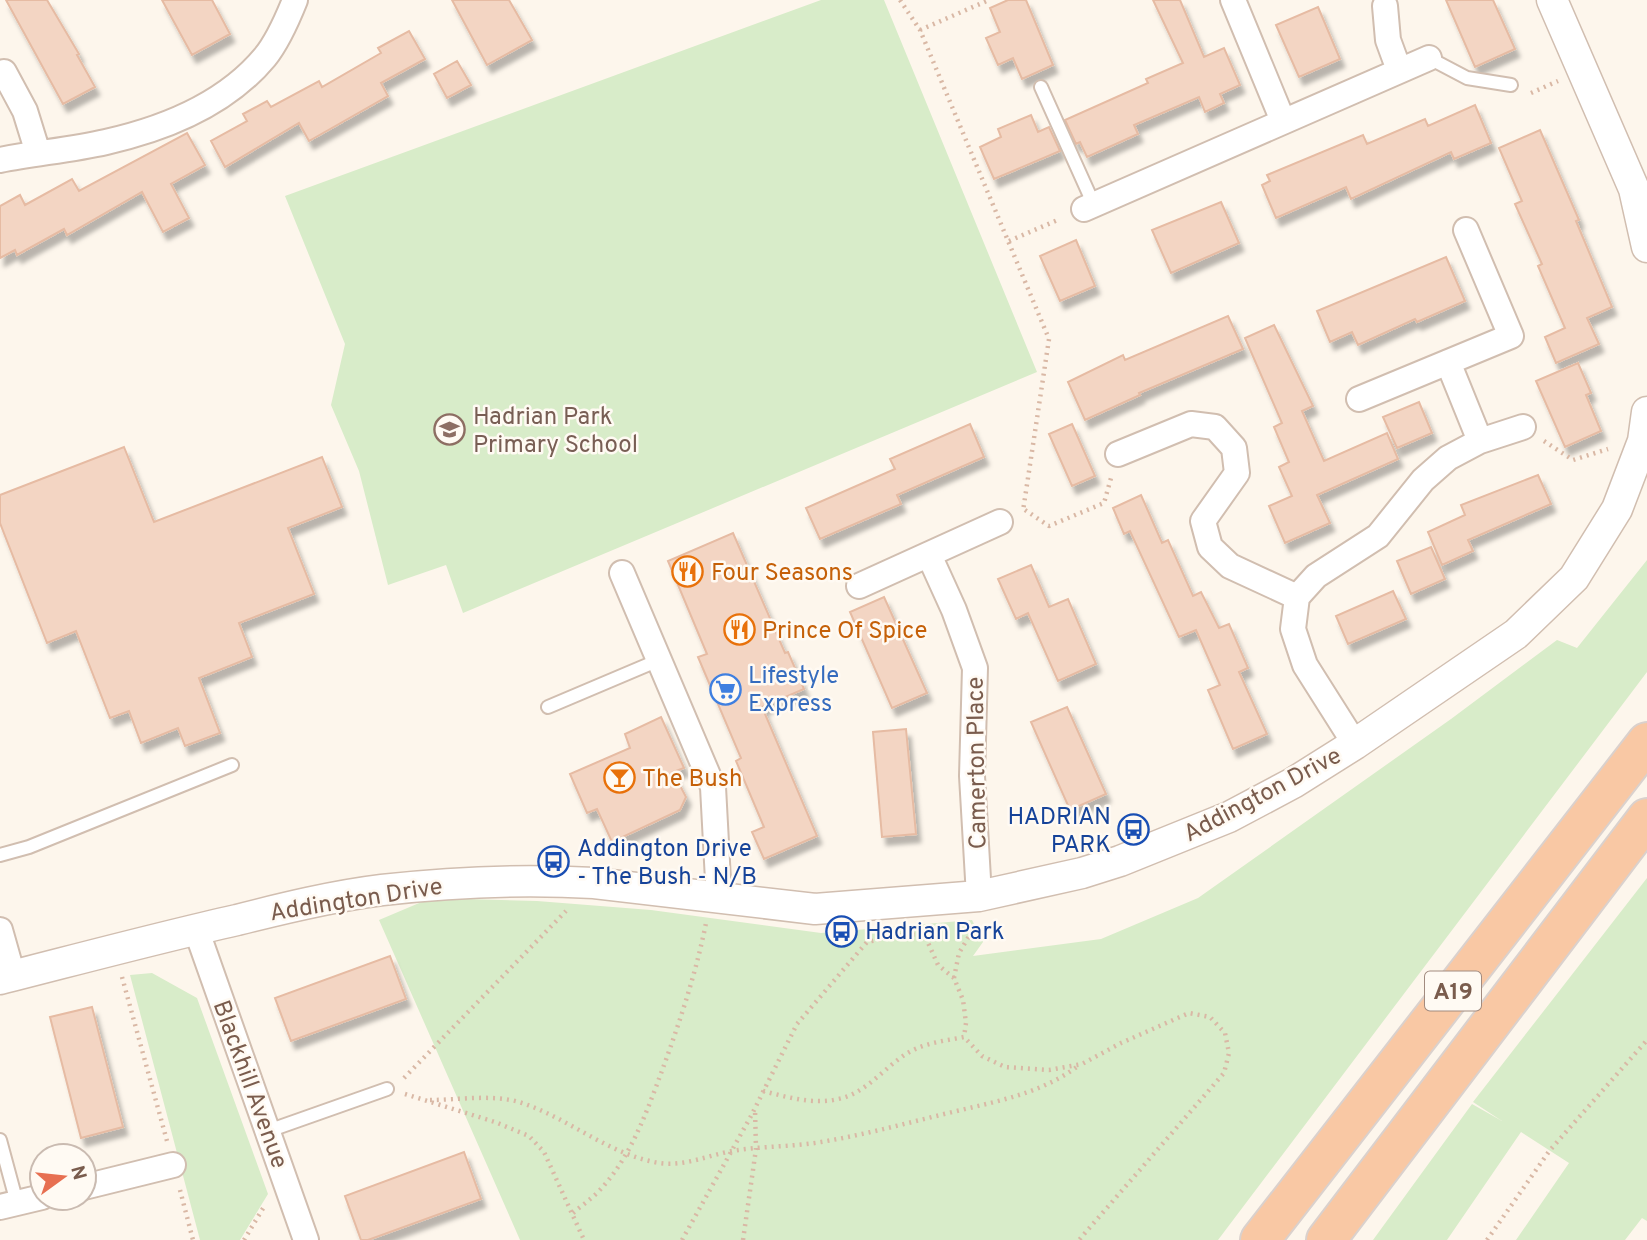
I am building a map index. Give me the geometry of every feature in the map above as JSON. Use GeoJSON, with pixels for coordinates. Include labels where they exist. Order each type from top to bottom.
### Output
{"type":"FeatureCollection","features":[{"type":"Feature","properties":{"kind":"highway","name":"A19"},"geometry":{"type":"LineString","coordinates":[[1259,1240],[1647,742]]}},
{"type":"Feature","properties":{"kind":"highway","name":"A19"},"geometry":{"type":"LineString","coordinates":[[1326,1240],[1647,818]]}},
{"type":"Feature","properties":{"kind":"street"},"geometry":{"type":"LineString","coordinates":[[0,160],[105,142],[173,122],[224,94],[266,56],[295,0]]}},
{"type":"Feature","properties":{"kind":"street"},"geometry":{"type":"LineString","coordinates":[[1233,0],[1283,121]]}},
{"type":"Feature","properties":{"kind":"street"},"geometry":{"type":"LineString","coordinates":[[1552,0],[1634,189],[1647,247]]}},
{"type":"Feature","properties":{"kind":"street"},"geometry":{"type":"LineString","coordinates":[[1385,6],[1388,40],[1399,70]]}},
{"type":"Feature","properties":{"kind":"street"},"geometry":{"type":"LineString","coordinates":[[1089,207],[1429,58]]}},
{"type":"Feature","properties":{"kind":"street"},"geometry":{"type":"LineString","coordinates":[[4,72],[24,111],[38,153]]}},
{"type":"Feature","properties":{"kind":"street"},"geometry":{"type":"LineString","coordinates":[[1359,399],[1511,336],[1466,230]]}},
{"type":"Feature","properties":{"kind":"street"},"geometry":{"type":"LineString","coordinates":[[1448,362],[1480,441]]}},
{"type":"Feature","properties":{"kind":"street","name":"Addington Drive"},"geometry":{"type":"LineString","coordinates":[[6,978],[288,907],[381,890],[484,881],[594,883],[815,909],[990,894],[1082,873],[1156,848],[1229,817],[1293,783],[1516,634],[1574,578],[1617,509],[1643,441],[1647,412]]}},
{"type":"Feature","properties":{"kind":"street"},"geometry":{"type":"LineString","coordinates":[[1118,454],[1191,424],[1215,427],[1234,448],[1237,473],[1203,521],[1210,547],[1230,566],[1297,597]]}},
{"type":"Feature","properties":{"kind":"street"},"geometry":{"type":"LineString","coordinates":[[1355,744],[1305,665],[1293,629],[1297,597],[1317,576],[1378,536],[1423,480],[1448,458],[1480,441],[1523,427]]}},
{"type":"Feature","properties":{"kind":"street"},"geometry":{"type":"LineString","coordinates":[[859,586],[1000,522]]}},
{"type":"Feature","properties":{"kind":"street","name":"Camerton Place"},"geometry":{"type":"LineString","coordinates":[[929,555],[975,668],[972,775],[990,894]]}},
{"type":"Feature","properties":{"kind":"street"},"geometry":{"type":"LineString","coordinates":[[622,573],[713,787],[715,899]]}},
{"type":"Feature","properties":{"kind":"street","name":"Blackhill Avenue"},"geometry":{"type":"LineString","coordinates":[[196,929],[306,1240]]}},
{"type":"Feature","properties":{"kind":"street"},"geometry":{"type":"LineString","coordinates":[[0,930],[6,978]]}},
{"type":"Feature","properties":{"kind":"street"},"geometry":{"type":"LineString","coordinates":[[98,1183],[173,1165]]}},
{"type":"Feature","properties":{"kind":"street"},"geometry":{"type":"LineString","coordinates":[[9,1205],[28,1200]]}},
{"type":"Feature","properties":{"kind":"lane"},"geometry":{"type":"LineString","coordinates":[[1429,58],[1467,78],[1511,85]]}},
{"type":"Feature","properties":{"kind":"lane"},"geometry":{"type":"LineString","coordinates":[[1041,87],[1089,207]]}},
{"type":"Feature","properties":{"kind":"lane"},"geometry":{"type":"LineString","coordinates":[[548,707],[659,660]]}},
{"type":"Feature","properties":{"kind":"lane"},"geometry":{"type":"LineString","coordinates":[[0,855],[29,847],[232,765]]}},
{"type":"Feature","properties":{"kind":"lane"},"geometry":{"type":"LineString","coordinates":[[268,1131],[387,1089]]}},
{"type":"Feature","properties":{"kind":"lane"},"geometry":{"type":"LineString","coordinates":[[0,1140],[9,1205]]}},
{"type":"Feature","properties":{"kind":"path"},"geometry":{"type":"LineString","coordinates":[[900,0],[920,30],[1049,339],[1025,510]]}},
{"type":"Feature","properties":{"kind":"path"},"geometry":{"type":"LineString","coordinates":[[920,30],[989,0]]}},
{"type":"Feature","properties":{"kind":"path"},"geometry":{"type":"LineString","coordinates":[[1528,94],[1583,71]]}},
{"type":"Feature","properties":{"kind":"path"},"geometry":{"type":"LineString","coordinates":[[1009,241],[1089,207]]}},
{"type":"Feature","properties":{"kind":"path"},"geometry":{"type":"LineString","coordinates":[[1523,427],[1573,460],[1594,452],[1643,441]]}},
{"type":"Feature","properties":{"kind":"path"},"geometry":{"type":"LineString","coordinates":[[1025,510],[1049,526],[1104,503],[1118,454]]}},
{"type":"Feature","properties":{"kind":"path"},"geometry":{"type":"LineString","coordinates":[[1000,522],[1025,510]]}},
{"type":"Feature","properties":{"kind":"path"},"geometry":{"type":"LineString","coordinates":[[387,1089],[409,1075],[594,883]]}},
{"type":"Feature","properties":{"kind":"path"},"geometry":{"type":"LineString","coordinates":[[954,978],[959,953],[990,894]]}},
{"type":"Feature","properties":{"kind":"path"},"geometry":{"type":"LineString","coordinates":[[573,1213],[599,1191],[640,1130],[675,1034],[715,899]]}},
{"type":"Feature","properties":{"kind":"path"},"geometry":{"type":"LineString","coordinates":[[682,1240],[755,1108],[797,1024],[867,942],[907,934],[925,936],[938,965],[954,978],[963,1000],[966,1023],[964,1037]]}},
{"type":"Feature","properties":{"kind":"path"},"geometry":{"type":"LineString","coordinates":[[114,950],[193,1240]]}},
{"type":"Feature","properties":{"kind":"path"},"geometry":{"type":"LineString","coordinates":[[430,1100],[516,1101],[543,1111],[625,1155],[672,1165],[732,1151],[820,1142],[885,1130],[1029,1093],[1059,1081],[1082,1064],[1121,1043],[1189,1013],[1210,1017],[1225,1033],[1229,1053],[1224,1073],[1079,1240]]}},
{"type":"Feature","properties":{"kind":"path"},"geometry":{"type":"LineString","coordinates":[[964,1037],[982,1056],[1005,1067],[1049,1070],[1082,1064]]}},
{"type":"Feature","properties":{"kind":"path"},"geometry":{"type":"LineString","coordinates":[[763,1091],[811,1102],[840,1099],[886,1072],[906,1054],[933,1043],[964,1037]]}},
{"type":"Feature","properties":{"kind":"path"},"geometry":{"type":"LineString","coordinates":[[1487,1240],[1550,1150],[1647,1041]]}},
{"type":"Feature","properties":{"kind":"path"},"geometry":{"type":"LineString","coordinates":[[387,1089],[430,1100],[529,1136],[544,1152],[584,1240]]}},
{"type":"Feature","properties":{"kind":"path"},"geometry":{"type":"LineString","coordinates":[[743,1240],[756,1150],[755,1108]]}},
{"type":"Feature","properties":{"kind":"green space"},"geometry":{"type":"Polygon","coordinates":[[[821,0],[884,0],[1037,372],[463,613],[446,565],[388,585],[359,471],[331,405],[345,344],[285,196],[821,0]]]}},
{"type":"Feature","properties":{"kind":"green space"},"geometry":{"type":"Polygon","coordinates":[[[1647,560],[1647,672],[1218,1240],[520,1240],[379,920],[431,898],[537,901],[651,910],[821,933],[972,920],[983,942],[973,956],[1101,939],[1198,898],[1451,719],[1557,640],[1577,648],[1647,560]]]}},
{"type":"Feature","properties":{"kind":"green space"},"geometry":{"type":"Polygon","coordinates":[[[1647,878],[1647,1221],[1642,1218],[1625,1240],[1516,1240],[1569,1163],[1521,1132],[1447,1240],[1373,1240],[1472,1104],[1502,1121],[1473,1102],[1647,878]]]}},
{"type":"Feature","properties":{"kind":"green space"},"geometry":{"type":"Polygon","coordinates":[[[152,973],[197,998],[268,1194],[240,1240],[200,1240],[130,975],[152,973]]]}},
{"type":"Feature","properties":{"kind":"building"},"geometry":{"type":"Polygon","coordinates":[[[6,0],[47,0],[95,87],[63,104],[6,0]]]}},
{"type":"Feature","properties":{"kind":"building"},"geometry":{"type":"Polygon","coordinates":[[[162,0],[212,0],[230,34],[192,55],[162,0]]]}},
{"type":"Feature","properties":{"kind":"building"},"geometry":{"type":"Polygon","coordinates":[[[452,0],[509,0],[532,40],[487,65],[452,0]]]}},
{"type":"Feature","properties":{"kind":"building"},"geometry":{"type":"Polygon","coordinates":[[[1008,0],[1026,0],[1053,65],[1022,79],[1013,58],[998,65],[986,38],[1000,32],[990,8],[1008,0]]]}},
{"type":"Feature","properties":{"kind":"building"},"geometry":{"type":"Polygon","coordinates":[[[1153,0],[1180,0],[1204,57],[1224,48],[1240,85],[1220,94],[1224,103],[1205,112],[1199,97],[1134,125],[1138,134],[1087,157],[1080,142],[1076,144],[1065,120],[1148,83],[1146,79],[1183,63],[1153,0]]]}},
{"type":"Feature","properties":{"kind":"building"},"geometry":{"type":"Polygon","coordinates":[[[1446,0],[1493,0],[1515,49],[1475,67],[1446,0]]]}},
{"type":"Feature","properties":{"kind":"building"},"geometry":{"type":"Polygon","coordinates":[[[1318,7],[1340,59],[1299,77],[1276,25],[1318,7]]]}},
{"type":"Feature","properties":{"kind":"building"},"geometry":{"type":"Polygon","coordinates":[[[409,31],[425,59],[381,83],[388,96],[309,141],[299,123],[225,167],[211,141],[247,121],[243,114],[267,101],[271,107],[319,81],[322,87],[381,53],[378,48],[409,31]]]}},
{"type":"Feature","properties":{"kind":"building"},"geometry":{"type":"Polygon","coordinates":[[[457,61],[471,85],[447,98],[434,74],[457,61]]]}},
{"type":"Feature","properties":{"kind":"building"},"geometry":{"type":"Polygon","coordinates":[[[1475,105],[1491,143],[1454,159],[1451,152],[1351,199],[1346,187],[1276,218],[1262,185],[1270,181],[1267,175],[1363,135],[1367,144],[1425,119],[1428,126],[1475,105]]]}},
{"type":"Feature","properties":{"kind":"building"},"geometry":{"type":"Polygon","coordinates":[[[1031,115],[1038,132],[1049,127],[1060,151],[994,179],[980,147],[1001,137],[998,129],[1031,115]]]}},
{"type":"Feature","properties":{"kind":"building"},"geometry":{"type":"Polygon","coordinates":[[[1540,130],[1579,220],[1576,221],[1612,307],[1587,318],[1599,344],[1556,363],[1545,337],[1565,328],[1538,266],[1542,264],[1515,204],[1522,201],[1499,148],[1540,130]]]}},
{"type":"Feature","properties":{"kind":"building"},"geometry":{"type":"Polygon","coordinates":[[[187,133],[205,165],[171,184],[189,218],[163,232],[142,192],[67,235],[64,229],[17,255],[15,250],[0,258],[0,206],[20,195],[25,205],[72,179],[79,191],[187,133]]]}},
{"type":"Feature","properties":{"kind":"building"},"geometry":{"type":"Polygon","coordinates":[[[1221,202],[1239,243],[1171,273],[1152,230],[1221,202]]]}},
{"type":"Feature","properties":{"kind":"building"},"geometry":{"type":"Polygon","coordinates":[[[1076,240],[1095,286],[1060,301],[1040,256],[1076,240]]]}},
{"type":"Feature","properties":{"kind":"building"},"geometry":{"type":"Polygon","coordinates":[[[1446,257],[1465,301],[1417,322],[1415,319],[1358,345],[1352,332],[1330,342],[1317,311],[1446,257]]]}},
{"type":"Feature","properties":{"kind":"building"},"geometry":{"type":"Polygon","coordinates":[[[1228,316],[1243,349],[1139,393],[1140,395],[1085,420],[1068,382],[1123,355],[1125,360],[1228,316]]]}},
{"type":"Feature","properties":{"kind":"building"},"geometry":{"type":"Polygon","coordinates":[[[1274,325],[1313,406],[1302,411],[1324,461],[1387,433],[1398,459],[1317,495],[1330,523],[1285,543],[1269,506],[1292,496],[1279,467],[1289,462],[1274,427],[1282,423],[1245,338],[1274,325]]]}},
{"type":"Feature","properties":{"kind":"building"},"geometry":{"type":"Polygon","coordinates":[[[1578,363],[1591,393],[1586,395],[1601,431],[1565,447],[1536,381],[1578,363]]]}},
{"type":"Feature","properties":{"kind":"building"},"geometry":{"type":"Polygon","coordinates":[[[1419,402],[1432,433],[1397,448],[1383,417],[1419,402]]]}},
{"type":"Feature","properties":{"kind":"building"},"geometry":{"type":"Polygon","coordinates":[[[970,424],[984,457],[897,495],[901,504],[820,539],[806,508],[895,469],[890,459],[970,424]]]}},
{"type":"Feature","properties":{"kind":"building"},"geometry":{"type":"Polygon","coordinates":[[[1072,424],[1095,476],[1072,486],[1049,434],[1072,424]]]}},
{"type":"Feature","properties":{"kind":"building"},"geometry":{"type":"Polygon","coordinates":[[[124,447],[154,522],[322,457],[342,507],[288,528],[314,594],[239,623],[252,657],[199,678],[220,733],[185,746],[178,728],[141,743],[129,711],[110,718],[76,631],[47,643],[0,523],[0,495],[124,447]]]}},
{"type":"Feature","properties":{"kind":"building"},"geometry":{"type":"Polygon","coordinates":[[[1538,475],[1551,504],[1468,540],[1473,551],[1442,565],[1428,532],[1465,515],[1461,505],[1538,475]]]}},
{"type":"Feature","properties":{"kind":"building"},"geometry":{"type":"Polygon","coordinates":[[[1141,495],[1162,543],[1168,540],[1193,596],[1201,592],[1219,628],[1229,624],[1248,668],[1239,672],[1267,734],[1233,749],[1208,690],[1220,685],[1196,630],[1179,637],[1130,531],[1124,534],[1113,508],[1141,495]]]}},
{"type":"Feature","properties":{"kind":"building"},"geometry":{"type":"Polygon","coordinates":[[[733,533],[785,653],[788,652],[804,689],[762,707],[817,836],[764,859],[752,832],[764,827],[736,761],[741,758],[698,657],[707,654],[668,561],[733,533]]]}},
{"type":"Feature","properties":{"kind":"building"},"geometry":{"type":"Polygon","coordinates":[[[1431,547],[1445,579],[1411,594],[1397,561],[1431,547]]]}},
{"type":"Feature","properties":{"kind":"building"},"geometry":{"type":"Polygon","coordinates":[[[1031,565],[1049,607],[1068,599],[1096,664],[1058,681],[1028,613],[1016,619],[998,579],[1031,565]]]}},
{"type":"Feature","properties":{"kind":"building"},"geometry":{"type":"Polygon","coordinates":[[[1393,591],[1406,619],[1348,644],[1336,616],[1393,591]]]}},
{"type":"Feature","properties":{"kind":"building"},"geometry":{"type":"Polygon","coordinates":[[[884,597],[927,693],[892,708],[850,612],[884,597]]]}},
{"type":"Feature","properties":{"kind":"building"},"geometry":{"type":"Polygon","coordinates":[[[1067,707],[1106,794],[1070,810],[1031,722],[1067,707]]]}},
{"type":"Feature","properties":{"kind":"building","name":"The Bush"},"geometry":{"type":"Polygon","coordinates":[[[661,717],[684,768],[673,772],[686,797],[680,810],[612,842],[597,809],[587,813],[570,774],[630,748],[625,734],[661,717]]]}},
{"type":"Feature","properties":{"kind":"building"},"geometry":{"type":"Polygon","coordinates":[[[906,729],[916,834],[882,837],[873,732],[906,729]]]}},
{"type":"Feature","properties":{"kind":"building"},"geometry":{"type":"Polygon","coordinates":[[[390,956],[406,999],[291,1041],[275,998],[390,956]]]}},
{"type":"Feature","properties":{"kind":"building"},"geometry":{"type":"Polygon","coordinates":[[[92,1007],[123,1127],[81,1138],[50,1017],[92,1007]]]}},
{"type":"Feature","properties":{"kind":"building"},"geometry":{"type":"Polygon","coordinates":[[[464,1152],[481,1199],[368,1240],[361,1240],[345,1196],[464,1152]]]}},
{"type":"Feature","properties":{"kind":"place","name":"Hadrian Park Primary School"},"geometry":{"type":"Point","coordinates":[450,430]}},
{"type":"Feature","properties":{"kind":"place","name":"Four Seasons"},"geometry":{"type":"Point","coordinates":[688,572]}},
{"type":"Feature","properties":{"kind":"place","name":"Prince Of Spice"},"geometry":{"type":"Point","coordinates":[739,630]}},
{"type":"Feature","properties":{"kind":"place","name":"Lifestyle Express"},"geometry":{"type":"Point","coordinates":[725,689]}},
{"type":"Feature","properties":{"kind":"place","name":"The Bush"},"geometry":{"type":"Point","coordinates":[619,778]}},
{"type":"Feature","properties":{"kind":"place","name":"HADRIAN PARK"},"geometry":{"type":"Point","coordinates":[1134,830]}},
{"type":"Feature","properties":{"kind":"place","name":"Addington Drive - The Bush - N/B"},"geometry":{"type":"Point","coordinates":[554,862]}},
{"type":"Feature","properties":{"kind":"place","name":"Hadrian Park"},"geometry":{"type":"Point","coordinates":[842,931]}}]}
